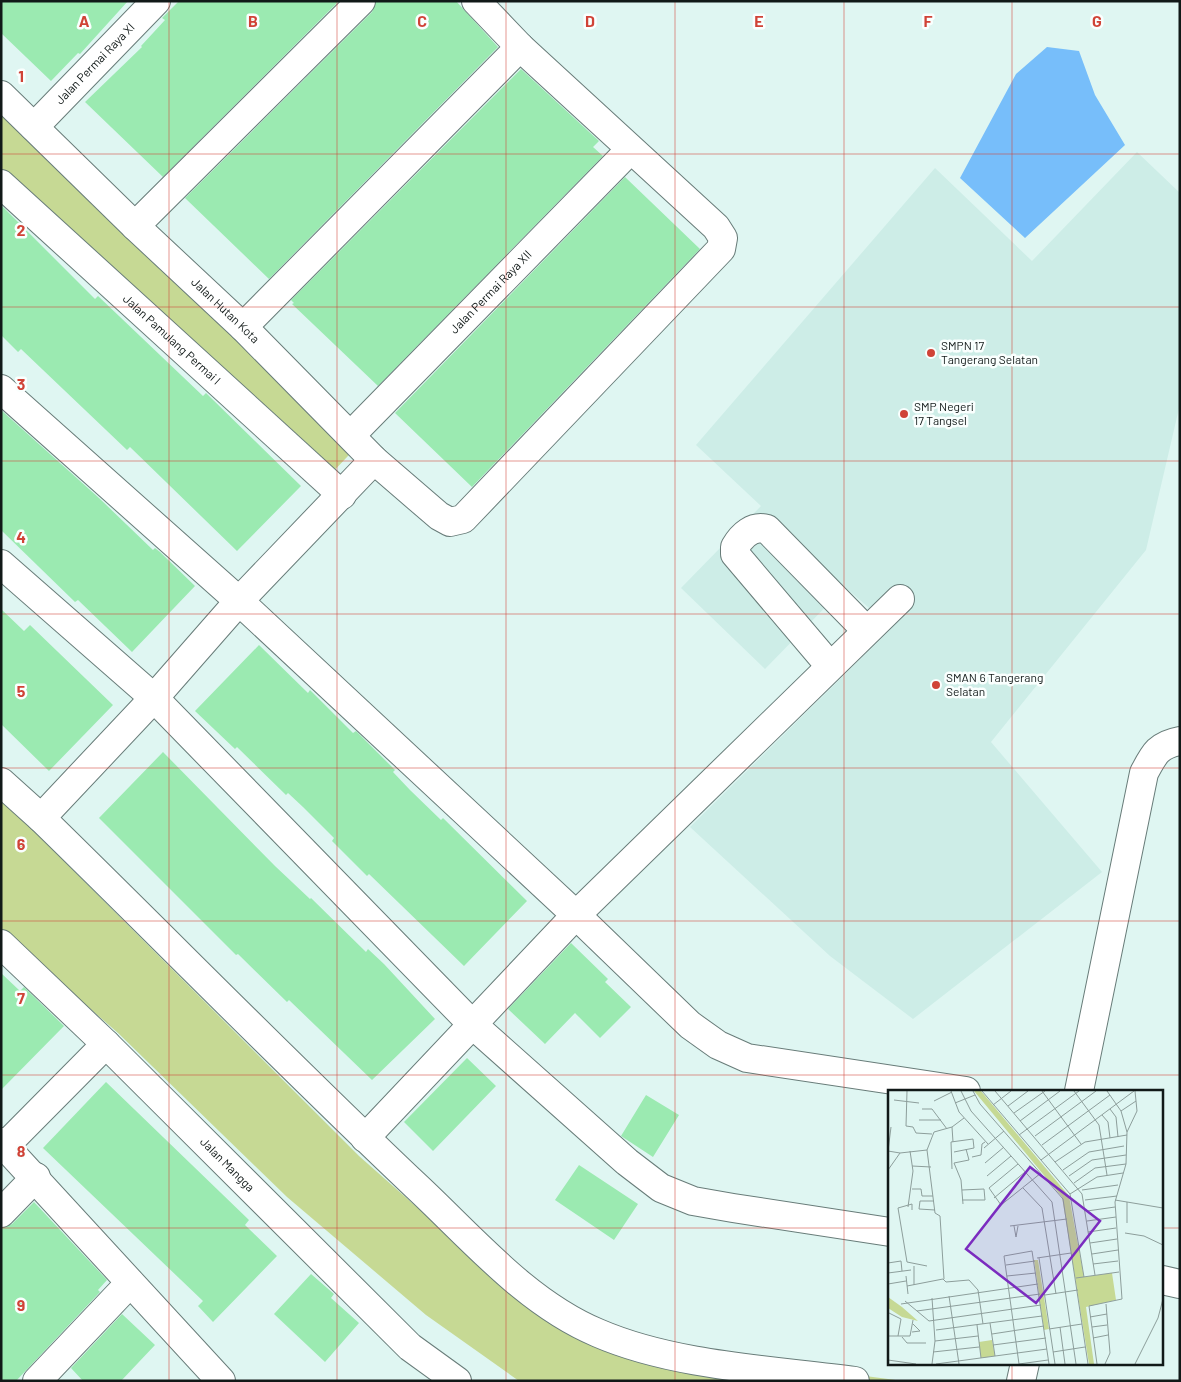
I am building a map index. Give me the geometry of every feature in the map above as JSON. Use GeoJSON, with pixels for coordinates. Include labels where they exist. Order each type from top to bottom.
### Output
{"type":"FeatureCollection","features":[{"type":"Feature","properties":{"kind":"street","name":"Jalan Permai Raya XI"},"geometry":{"type":"LineString","coordinates":[[34,127],[156,1]]}},
{"type":"Feature","properties":{"kind":"street"},"geometry":{"type":"LineString","coordinates":[[135,226],[360,1]]}},
{"type":"Feature","properties":{"kind":"street"},"geometry":{"type":"LineString","coordinates":[[476,1],[520,47],[630,150]]}},
{"type":"Feature","properties":{"kind":"street"},"geometry":{"type":"LineString","coordinates":[[243,327],[520,47]]}},
{"type":"Feature","properties":{"kind":"street","name":"Jalan Hutan Kota"},"geometry":{"type":"LineString","coordinates":[[1,96],[135,226],[243,327],[374,460],[439,516],[450,522],[463,519],[721,249],[723,238],[716,227],[630,150]]}},
{"type":"Feature","properties":{"kind":"street","name":"Jalan Permai Raya XII"},"geometry":{"type":"LineString","coordinates":[[350,435],[630,150]]}},
{"type":"Feature","properties":{"kind":"street","name":"Jalan Pamulang Permai I"},"geometry":{"type":"LineString","coordinates":[[1,184],[342,495]]}},
{"type":"Feature","properties":{"kind":"street"},"geometry":{"type":"LineString","coordinates":[[1,389],[239,601],[576,915],[690,1025],[718,1045],[747,1058],[959,1090]]}},
{"type":"Feature","properties":{"kind":"street"},"geometry":{"type":"LineString","coordinates":[[41,818],[154,698],[239,601],[374,460]]}},
{"type":"Feature","properties":{"kind":"street"},"geometry":{"type":"LineString","coordinates":[[830,666],[735,554],[735,547],[745,534],[754,528],[767,529],[866,630]]}},
{"type":"Feature","properties":{"kind":"street"},"geometry":{"type":"LineString","coordinates":[[1,564],[154,698],[472,1024],[627,1162],[661,1188],[693,1200],[717,1205],[888,1232]]}},
{"type":"Feature","properties":{"kind":"street"},"geometry":{"type":"LineString","coordinates":[[365,1138],[576,915],[866,630],[900,599]]}},
{"type":"Feature","properties":{"kind":"street"},"geometry":{"type":"LineString","coordinates":[[1079,1090],[1144,773],[1153,755],[1166,744],[1180,741]]}},
{"type":"Feature","properties":{"kind":"street"},"geometry":{"type":"LineString","coordinates":[[1,782],[41,818],[365,1138],[517,1280],[562,1315],[597,1333],[631,1345],[695,1360],[855,1381]]}},
{"type":"Feature","properties":{"kind":"street","name":"Jalan Mangga"},"geometry":{"type":"LineString","coordinates":[[1,944],[106,1044],[410,1347],[457,1381]]}},
{"type":"Feature","properties":{"kind":"street"},"geometry":{"type":"LineString","coordinates":[[106,1044],[3,1144],[221,1381]]}},
{"type":"Feature","properties":{"kind":"street"},"geometry":{"type":"LineString","coordinates":[[1,1213],[36,1178]]}},
{"type":"Feature","properties":{"kind":"street"},"geometry":{"type":"LineString","coordinates":[[1164,1280],[1180,1284]]}},
{"type":"Feature","properties":{"kind":"street"},"geometry":{"type":"LineString","coordinates":[[37,1381],[130,1283]]}},
{"type":"Feature","properties":{"kind":"street"},"geometry":{"type":"LineString","coordinates":[[1021,1381],[1025,1364]]}},
{"type":"Feature","properties":{"kind":"shaded area"},"geometry":{"type":"Polygon","coordinates":[[[1137,152],[1180,193],[1180,404],[1146,550],[991,742],[1102,872],[913,1019],[830,956],[690,827],[892,628],[845,587],[765,669],[681,588],[761,506],[696,445],[935,168],[1032,261],[1137,152]]]}},
{"type":"Feature","properties":{"kind":"green space"},"geometry":{"type":"Polygon","coordinates":[[[1,86],[367,436],[328,477],[1,177],[1,86]]]}},
{"type":"Feature","properties":{"kind":"green space"},"geometry":{"type":"Polygon","coordinates":[[[1,798],[359,1156],[489,1271],[593,1334],[738,1359],[903,1381],[519,1381],[426,1315],[287,1197],[118,1033],[1,931],[1,798]]]}},
{"type":"Feature","properties":{"kind":"water"},"geometry":{"type":"Polygon","coordinates":[[[1047,47],[1079,51],[1095,95],[1125,145],[1025,238],[960,178],[1016,74],[1047,47]]]}},
{"type":"Feature","properties":{"kind":"building"},"geometry":{"type":"Polygon","coordinates":[[[1,1],[128,1],[80,54],[78,53],[51,81],[1,33],[1,1]]]}},
{"type":"Feature","properties":{"kind":"building"},"geometry":{"type":"Polygon","coordinates":[[[179,1],[339,1],[163,177],[85,102],[142,47],[165,20],[162,18],[179,1]]]}},
{"type":"Feature","properties":{"kind":"building"},"geometry":{"type":"Polygon","coordinates":[[[376,1],[456,1],[498,47],[269,279],[185,198],[372,12],[376,1]]]}},
{"type":"Feature","properties":{"kind":"building"},"geometry":{"type":"Polygon","coordinates":[[[521,69],[599,141],[593,147],[603,156],[378,386],[292,304],[294,303],[291,300],[521,69]]]}},
{"type":"Feature","properties":{"kind":"building"},"geometry":{"type":"Polygon","coordinates":[[[625,177],[700,249],[472,487],[395,413],[625,177]]]}},
{"type":"Feature","properties":{"kind":"building"},"geometry":{"type":"Polygon","coordinates":[[[1,205],[95,299],[98,296],[203,396],[206,393],[301,486],[237,551],[130,447],[127,450],[21,349],[18,352],[1,335],[1,205]]]}},
{"type":"Feature","properties":{"kind":"building"},"geometry":{"type":"Polygon","coordinates":[[[1,410],[99,498],[153,550],[155,548],[160,552],[195,586],[132,652],[78,600],[75,602],[1,530],[1,410]]]}},
{"type":"Feature","properties":{"kind":"building"},"geometry":{"type":"Polygon","coordinates":[[[1,609],[24,631],[30,625],[113,705],[49,771],[1,724],[1,609]]]}},
{"type":"Feature","properties":{"kind":"building"},"geometry":{"type":"Polygon","coordinates":[[[259,645],[308,693],[310,690],[353,733],[356,731],[395,770],[393,772],[410,790],[441,820],[443,818],[527,901],[464,966],[369,874],[367,876],[332,841],[334,838],[303,807],[288,793],[286,795],[237,747],[235,749],[195,711],[259,645]]]}},
{"type":"Feature","properties":{"kind":"building"},"geometry":{"type":"Polygon","coordinates":[[[163,752],[275,866],[366,952],[368,949],[384,964],[435,1019],[372,1080],[289,1000],[287,1002],[238,954],[236,955],[99,818],[163,752]]]}},
{"type":"Feature","properties":{"kind":"building"},"geometry":{"type":"Polygon","coordinates":[[[571,943],[608,979],[605,982],[631,1007],[600,1038],[575,1013],[545,1044],[508,1009],[571,943]]]}},
{"type":"Feature","properties":{"kind":"building"},"geometry":{"type":"Polygon","coordinates":[[[1,973],[20,991],[24,987],[64,1026],[1,1090],[1,973]]]}},
{"type":"Feature","properties":{"kind":"building"},"geometry":{"type":"Polygon","coordinates":[[[467,1058],[496,1086],[433,1151],[404,1122],[467,1058]]]}},
{"type":"Feature","properties":{"kind":"building"},"geometry":{"type":"Polygon","coordinates":[[[106,1082],[249,1220],[245,1225],[277,1256],[213,1322],[198,1306],[203,1301],[43,1148],[106,1082]]]}},
{"type":"Feature","properties":{"kind":"building"},"geometry":{"type":"Polygon","coordinates":[[[646,1095],[679,1115],[653,1157],[621,1136],[646,1095]]]}},
{"type":"Feature","properties":{"kind":"building"},"geometry":{"type":"Polygon","coordinates":[[[579,1165],[638,1204],[614,1240],[555,1200],[579,1165]]]}},
{"type":"Feature","properties":{"kind":"building"},"geometry":{"type":"Polygon","coordinates":[[[34,1202],[107,1280],[98,1290],[100,1292],[16,1381],[1,1381],[1,1228],[12,1224],[34,1202]]]}},
{"type":"Feature","properties":{"kind":"building"},"geometry":{"type":"Polygon","coordinates":[[[311,1274],[334,1294],[331,1298],[359,1323],[325,1362],[274,1314],[311,1274]]]}},
{"type":"Feature","properties":{"kind":"building"},"geometry":{"type":"Polygon","coordinates":[[[122,1314],[155,1345],[121,1381],[83,1381],[71,1368],[122,1314]]]}},
{"type":"Feature","properties":{"kind":"place","name":"SMPN 17 Tangerang Selatan"},"geometry":{"type":"Point","coordinates":[931,353]}},
{"type":"Feature","properties":{"kind":"place","name":"SMP Negeri 17 Tangsel"},"geometry":{"type":"Point","coordinates":[904,414]}},
{"type":"Feature","properties":{"kind":"place","name":"SMAN 6 Tangerang Selatan"},"geometry":{"type":"Point","coordinates":[936,685]}}]}
